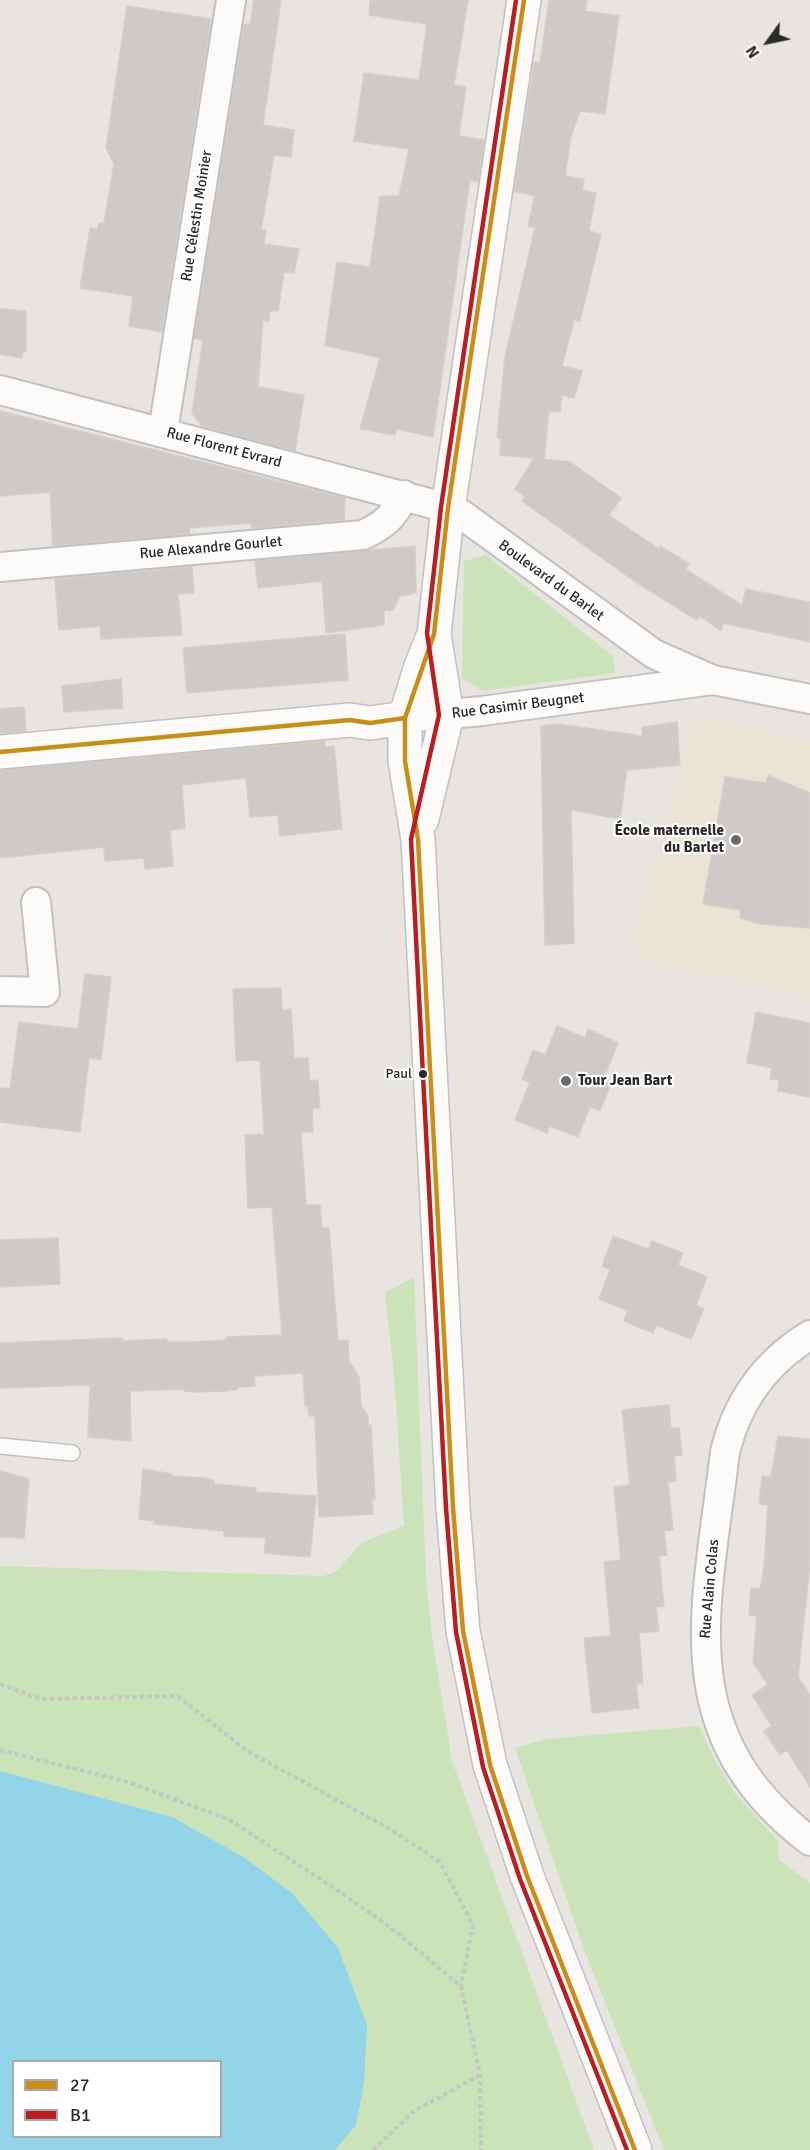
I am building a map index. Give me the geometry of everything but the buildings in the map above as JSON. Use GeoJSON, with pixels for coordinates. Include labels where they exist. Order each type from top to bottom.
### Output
{"type":"FeatureCollection","features":[{"type":"Feature","properties":{"kind":"street","name":"Rue Célestin Moinier"},"geometry":{"type":"LineString","coordinates":[[163,432],[231,0]]}},
{"type":"Feature","properties":{"kind":"street"},"geometry":{"type":"LineString","coordinates":[[418,838],[447,715],[434,634],[448,508],[524,0]]}},
{"type":"Feature","properties":{"kind":"street","name":"Rue Florent Evrard"},"geometry":{"type":"LineString","coordinates":[[0,390],[448,508]]}},
{"type":"Feature","properties":{"kind":"street","name":"Rue Alexandre Gourlet"},"geometry":{"type":"LineString","coordinates":[[0,567],[363,535],[383,526],[394,516],[404,495]]}},
{"type":"Feature","properties":{"kind":"street","name":"Boulevard du Barlet"},"geometry":{"type":"LineString","coordinates":[[448,508],[461,514],[654,654],[713,680],[810,699]]}},
{"type":"Feature","properties":{"kind":"street"},"geometry":{"type":"LineString","coordinates":[[434,634],[420,669],[405,718],[405,761],[418,838],[453,1496],[463,1631],[490,1765],[527,1876],[635,2150]]}},
{"type":"Feature","properties":{"kind":"street"},"geometry":{"type":"LineString","coordinates":[[650,689],[654,654]]}},
{"type":"Feature","properties":{"kind":"street","name":"Rue Casimir Beugnet"},"geometry":{"type":"LineString","coordinates":[[0,752],[350,720],[370,723],[713,680]]}},
{"type":"Feature","properties":{"kind":"street"},"geometry":{"type":"LineString","coordinates":[[0,991],[45,992],[36,902]]}},
{"type":"Feature","properties":{"kind":"street","name":"Rue Alain Colas"},"geometry":{"type":"LineString","coordinates":[[810,1335],[779,1358],[758,1380],[741,1403],[731,1425],[725,1452],[704,1652],[718,1723],[732,1755],[771,1809],[810,1841]]}},
{"type":"Feature","properties":{"kind":"lane"},"geometry":{"type":"LineString","coordinates":[[0,1446],[72,1453]]}},
{"type":"Feature","properties":{"kind":"path"},"geometry":{"type":"LineString","coordinates":[[0,1684],[42,1699],[178,1696],[247,1751],[390,1829],[440,1862],[473,1925],[462,1986],[480,2075],[481,2150]]}},
{"type":"Feature","properties":{"kind":"path"},"geometry":{"type":"LineString","coordinates":[[0,1750],[128,1782],[228,1819],[363,1907],[462,1986]]}},
{"type":"Feature","properties":{"kind":"path"},"geometry":{"type":"LineString","coordinates":[[373,2150],[414,2111],[480,2075]]}},
{"type":"Feature","properties":{"kind":"shaded area","name":"École maternelle du Barlet"},"geometry":{"type":"Polygon","coordinates":[[[694,716],[810,741],[810,997],[730,978],[652,966],[634,939],[694,716]]]}},
{"type":"Feature","properties":{"kind":"green space"},"geometry":{"type":"Polygon","coordinates":[[[486,555],[613,656],[615,673],[483,691],[462,678],[464,561],[486,555]]]}},
{"type":"Feature","properties":{"kind":"green space"},"geometry":{"type":"Polygon","coordinates":[[[414,1277],[426,1579],[432,1637],[452,1761],[594,2150],[0,2150],[0,1566],[324,1576],[337,1571],[361,1543],[404,1526],[394,1376],[385,1293],[414,1277]]]}},
{"type":"Feature","properties":{"kind":"green space"},"geometry":{"type":"Polygon","coordinates":[[[699,1726],[713,1757],[733,1791],[778,1841],[779,1860],[810,1883],[810,2150],[664,2150],[585,1952],[515,1748],[547,1739],[699,1726]]]}},
{"type":"Feature","properties":{"kind":"water"},"geometry":{"type":"Polygon","coordinates":[[[0,1771],[172,1817],[245,1858],[293,1894],[338,1948],[367,2025],[364,2083],[356,2125],[335,2150],[0,2150],[0,1771]]]}},
{"type":"Feature","properties":{"kind":"transit line","name":"B1"},"geometry":{"type":"LineString","coordinates":[[516,0],[441,507],[427,633],[439,715],[411,839],[423,1076],[446,1508],[456,1632],[483,1767],[520,1879],[627,2150]]}},
{"type":"Feature","properties":{"kind":"transit line","name":"27"},"geometry":{"type":"LineString","coordinates":[[524,0],[448,508],[434,634],[405,718],[405,761],[418,839],[453,1508],[463,1631],[490,1765],[527,1876],[635,2150]]}},
{"type":"Feature","properties":{"kind":"transit line","name":"27"},"geometry":{"type":"LineString","coordinates":[[0,752],[350,720],[370,723],[405,718]]}},
{"type":"Feature","properties":{"kind":"place","name":"École maternelle du Barlet"},"geometry":{"type":"Point","coordinates":[736,840]}},
{"type":"Feature","properties":{"kind":"place","name":"Paul"},"geometry":{"type":"Point","coordinates":[423,1074]}},
{"type":"Feature","properties":{"kind":"place","name":"Tour Jean Bart"},"geometry":{"type":"Point","coordinates":[566,1081]}}]}
